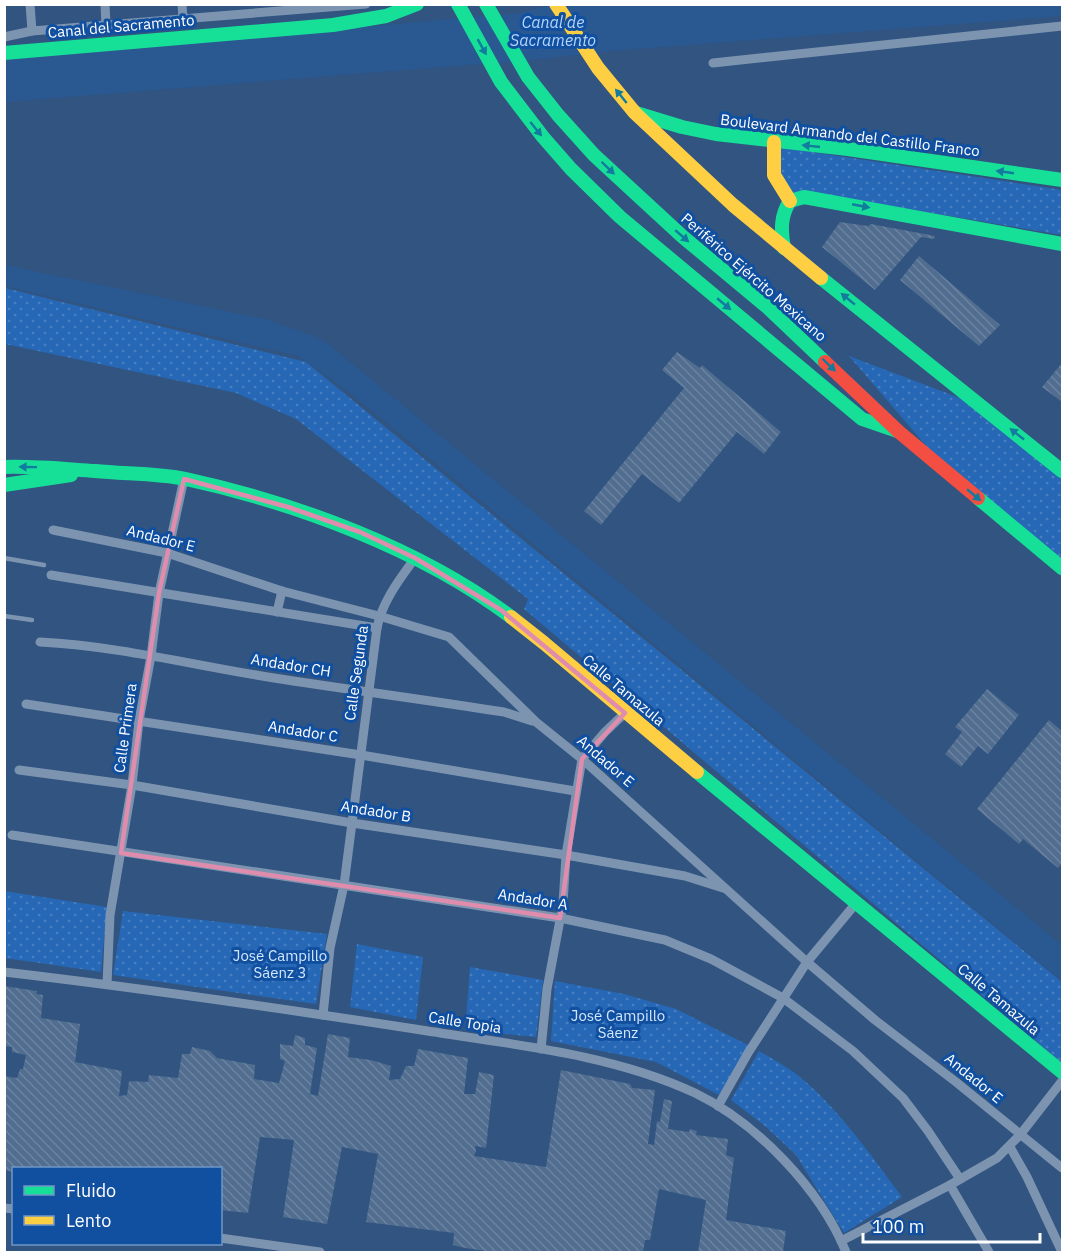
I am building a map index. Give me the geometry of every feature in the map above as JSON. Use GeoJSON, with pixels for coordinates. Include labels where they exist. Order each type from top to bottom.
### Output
{"type":"FeatureCollection","features":[{"type":"Feature","properties":{"kind":"main road","name":"Canal del Sacramento"},"geometry":{"type":"LineString","coordinates":[[4,53],[333,25],[386,16],[417,4]]}},
{"type":"Feature","properties":{"kind":"main road"},"geometry":{"type":"LineString","coordinates":[[556,4],[598,68],[635,113],[733,205],[1062,471]]}},
{"type":"Feature","properties":{"kind":"main road"},"geometry":{"type":"LineString","coordinates":[[460,9],[501,82],[543,137],[571,169],[620,217],[862,419],[899,432]]}},
{"type":"Feature","properties":{"kind":"main road","name":"Periférico Ejército Mexicano"},"geometry":{"type":"LineString","coordinates":[[488,9],[528,77],[558,115],[616,176],[683,237],[766,306],[899,432],[1062,568]]}},
{"type":"Feature","properties":{"kind":"main road","name":"Boulevard Armando del Castillo Franco"},"geometry":{"type":"LineString","coordinates":[[635,113],[693,130],[774,142],[848,149],[1062,180]]}},
{"type":"Feature","properties":{"kind":"main road"},"geometry":{"type":"LineString","coordinates":[[774,142],[774,175],[790,201]]}},
{"type":"Feature","properties":{"kind":"main road"},"geometry":{"type":"LineString","coordinates":[[784,248],[782,217],[790,201],[804,197],[1062,244]]}},
{"type":"Feature","properties":{"kind":"main road"},"geometry":{"type":"LineString","coordinates":[[4,466],[93,471]]}},
{"type":"Feature","properties":{"kind":"main road"},"geometry":{"type":"LineString","coordinates":[[4,485],[93,471]]}},
{"type":"Feature","properties":{"kind":"main road","name":"Calle Tamazula"},"geometry":{"type":"LineString","coordinates":[[93,471],[184,479],[309,514],[360,532],[451,578],[501,610],[544,644],[1062,1072]]}},
{"type":"Feature","properties":{"kind":"street"},"geometry":{"type":"LineString","coordinates":[[30,4],[32,31]]}},
{"type":"Feature","properties":{"kind":"street"},"geometry":{"type":"LineString","coordinates":[[105,4],[106,26]]}},
{"type":"Feature","properties":{"kind":"street"},"geometry":{"type":"LineString","coordinates":[[182,4],[183,19]]}},
{"type":"Feature","properties":{"kind":"street"},"geometry":{"type":"LineString","coordinates":[[4,37],[32,31],[183,19],[257,8],[366,4]]}},
{"type":"Feature","properties":{"kind":"street"},"geometry":{"type":"LineString","coordinates":[[713,63],[1062,26]]}},
{"type":"Feature","properties":{"kind":"street","name":"Calle Primera"},"geometry":{"type":"LineString","coordinates":[[107,984],[110,915],[132,785],[159,593],[184,479]]}},
{"type":"Feature","properties":{"kind":"street","name":"Andador E"},"geometry":{"type":"LineString","coordinates":[[53,530],[167,553],[282,591],[449,637],[536,722],[582,759],[807,962],[874,1020],[956,1082],[1062,1168]]}},
{"type":"Feature","properties":{"kind":"street","name":"Calle Segunda"},"geometry":{"type":"LineString","coordinates":[[323,1015],[330,948],[344,885],[379,616],[393,589],[415,558]]}},
{"type":"Feature","properties":{"kind":"street"},"geometry":{"type":"LineString","coordinates":[[51,575],[377,628]]}},
{"type":"Feature","properties":{"kind":"street"},"geometry":{"type":"LineString","coordinates":[[277,612],[282,591]]}},
{"type":"Feature","properties":{"kind":"street","name":"Andador CH"},"geometry":{"type":"LineString","coordinates":[[40,642],[151,656],[274,678],[504,712],[536,722]]}},
{"type":"Feature","properties":{"kind":"street","name":"Andador C"},"geometry":{"type":"LineString","coordinates":[[26,704],[361,755],[575,791]]}},
{"type":"Feature","properties":{"kind":"street"},"geometry":{"type":"LineString","coordinates":[[541,1049],[547,989],[563,904],[566,855],[582,759],[625,713]]}},
{"type":"Feature","properties":{"kind":"street","name":"Andador B"},"geometry":{"type":"LineString","coordinates":[[19,770],[132,785],[352,823],[566,855],[685,876],[727,890]]}},
{"type":"Feature","properties":{"kind":"street","name":"Andador A"},"geometry":{"type":"LineString","coordinates":[[12,835],[560,918],[665,940],[711,959],[783,998],[853,1051],[903,1098],[949,1160],[960,1179]]}},
{"type":"Feature","properties":{"kind":"street"},"geometry":{"type":"LineString","coordinates":[[718,1106],[807,962],[857,902]]}},
{"type":"Feature","properties":{"kind":"street","name":"Calle Topia"},"geometry":{"type":"LineString","coordinates":[[4,972],[107,984],[541,1049],[654,1076],[718,1106],[756,1135],[789,1166],[823,1211],[846,1252]]}},
{"type":"Feature","properties":{"kind":"street"},"geometry":{"type":"LineString","coordinates":[[841,1241],[997,1158],[1020,1135],[1062,1081]]}},
{"type":"Feature","properties":{"kind":"street"},"geometry":{"type":"LineString","coordinates":[[1010,1146],[1062,1252]]}},
{"type":"Feature","properties":{"kind":"street"},"geometry":{"type":"LineString","coordinates":[[950,1185],[989,1252]]}},
{"type":"Feature","properties":{"kind":"street"},"geometry":{"type":"LineString","coordinates":[[222,1238],[320,1252]]}},
{"type":"Feature","properties":{"kind":"lane"},"geometry":{"type":"LineString","coordinates":[[4,558],[44,565]]}},
{"type":"Feature","properties":{"kind":"lane"},"geometry":{"type":"LineString","coordinates":[[4,616],[32,620]]}},
{"type":"Feature","properties":{"kind":"highlighted area"},"geometry":{"type":"Polygon","coordinates":[[[184,479],[288,507],[360,532],[415,558],[501,610],[625,713],[582,759],[560,918],[121,853],[159,593],[184,479]]]}},
{"type":"Feature","properties":{"kind":"green space"},"geometry":{"type":"Polygon","coordinates":[[[779,147],[1062,190],[1062,235],[813,193],[793,193],[784,183],[780,173],[779,147]]]}},
{"type":"Feature","properties":{"kind":"green space"},"geometry":{"type":"Polygon","coordinates":[[[5,288],[306,362],[1062,982],[1062,1063],[524,609],[528,599],[296,419],[236,393],[5,344],[5,288]]]}},
{"type":"Feature","properties":{"kind":"green space"},"geometry":{"type":"Polygon","coordinates":[[[849,356],[973,403],[1062,475],[1062,563],[929,449],[849,356]]]}},
{"type":"Feature","properties":{"kind":"green space"},"geometry":{"type":"Polygon","coordinates":[[[4,891],[107,907],[101,972],[5,958],[4,891]]]}},
{"type":"Feature","properties":{"kind":"green space","name":"José Campillo Sáenz 3"},"geometry":{"type":"Polygon","coordinates":[[[123,911],[327,934],[316,1004],[113,975],[123,911]]]}},
{"type":"Feature","properties":{"kind":"green space"},"geometry":{"type":"Polygon","coordinates":[[[357,944],[423,957],[416,1020],[350,1007],[357,944]]]}},
{"type":"Feature","properties":{"kind":"green space"},"geometry":{"type":"Polygon","coordinates":[[[470,967],[543,980],[536,1037],[465,1030],[470,967]]]}},
{"type":"Feature","properties":{"kind":"green space","name":"José Campillo Sáenz"},"geometry":{"type":"Polygon","coordinates":[[[555,981],[624,994],[676,1009],[750,1046],[719,1095],[656,1062],[551,1041],[555,981]]]}},
{"type":"Feature","properties":{"kind":"green space"},"geometry":{"type":"Polygon","coordinates":[[[759,1051],[795,1073],[825,1100],[852,1131],[902,1197],[844,1233],[796,1155],[765,1126],[731,1100],[759,1051]]]}},
{"type":"Feature","properties":{"kind":"water","name":"Canal de Sacramento"},"geometry":{"type":"Polygon","coordinates":[[[554,5],[1062,5],[1062,16],[5,102],[5,58],[521,13],[554,5]]]}},
{"type":"Feature","properties":{"kind":"water"},"geometry":{"type":"Polygon","coordinates":[[[5,265],[265,319],[327,343],[1062,945],[1062,981],[355,397],[316,368],[297,356],[5,286],[5,265]]]}},
{"type":"Feature","properties":{"kind":"building"},"geometry":{"type":"Polygon","coordinates":[[[840,222],[868,226],[871,224],[935,236],[934,239],[921,237],[875,290],[822,247],[840,222]]]}},
{"type":"Feature","properties":{"kind":"building"},"geometry":{"type":"Polygon","coordinates":[[[919,256],[1000,325],[979,346],[900,280],[919,256]]]}},
{"type":"Feature","properties":{"kind":"building"},"geometry":{"type":"Polygon","coordinates":[[[677,352],[700,368],[702,365],[781,432],[764,454],[737,432],[679,503],[642,474],[601,525],[584,511],[684,388],[662,370],[677,352]]]}},
{"type":"Feature","properties":{"kind":"building"},"geometry":{"type":"Polygon","coordinates":[[[1062,363],[1062,402],[1042,387],[1062,363]]]}},
{"type":"Feature","properties":{"kind":"building"},"geometry":{"type":"Polygon","coordinates":[[[987,689],[1019,715],[988,754],[978,746],[961,767],[945,754],[962,732],[955,727],[987,689]]]}},
{"type":"Feature","properties":{"kind":"building"},"geometry":{"type":"Polygon","coordinates":[[[1049,720],[1062,731],[1062,863],[1058,868],[1023,839],[1019,844],[977,809],[1049,720]]]}},
{"type":"Feature","properties":{"kind":"building"},"geometry":{"type":"Polygon","coordinates":[[[4,986],[37,991],[36,994],[43,995],[41,1018],[80,1024],[75,1062],[122,1071],[119,1096],[127,1095],[129,1081],[148,1082],[149,1075],[178,1078],[182,1054],[190,1054],[192,1047],[210,1051],[217,1058],[255,1065],[254,1079],[279,1083],[285,1061],[280,1059],[280,1044],[293,1046],[295,1035],[305,1038],[305,1045],[317,1048],[310,1094],[318,1096],[328,1034],[350,1038],[348,1057],[391,1066],[389,1080],[400,1079],[406,1066],[414,1066],[418,1049],[468,1058],[464,1094],[475,1094],[479,1072],[494,1075],[486,1148],[475,1146],[474,1156],[546,1167],[561,1070],[630,1084],[632,1088],[655,1090],[648,1144],[654,1145],[657,1121],[660,1122],[664,1099],[672,1101],[668,1129],[689,1132],[690,1129],[697,1131],[696,1135],[728,1139],[726,1155],[734,1158],[726,1220],[786,1231],[783,1252],[698,1252],[706,1200],[659,1189],[650,1240],[645,1240],[643,1252],[493,1252],[465,1248],[453,1245],[454,1233],[366,1222],[378,1154],[342,1147],[327,1224],[283,1217],[294,1140],[260,1137],[248,1213],[222,1210],[222,1167],[12,1167],[12,1172],[4,1170],[4,1076],[17,1078],[20,1069],[23,1069],[26,1055],[12,1052],[12,1047],[4,1046],[4,986]]]}},
{"type":"Feature","properties":{"kind":"traffic: fast"},"geometry":{"type":"LineString","coordinates":[[4,53],[333,25],[386,16],[417,4]]}},
{"type":"Feature","properties":{"kind":"traffic: fast"},"geometry":{"type":"LineString","coordinates":[[458,4],[501,82],[571,169],[620,217],[862,419],[897,431]]}},
{"type":"Feature","properties":{"kind":"traffic: fast"},"geometry":{"type":"LineString","coordinates":[[486,4],[528,77],[594,155],[683,237],[766,306],[825,362]]}},
{"type":"Feature","properties":{"kind":"traffic: fast"},"geometry":{"type":"LineString","coordinates":[[636,113],[682,127],[716,134],[848,149],[1062,180]]}},
{"type":"Feature","properties":{"kind":"traffic: fast"},"geometry":{"type":"LineString","coordinates":[[784,248],[782,230],[784,212],[790,201],[804,197],[1062,244]]}},
{"type":"Feature","properties":{"kind":"traffic: fast"},"geometry":{"type":"LineString","coordinates":[[821,278],[1062,471]]}},
{"type":"Feature","properties":{"kind":"traffic: fast"},"geometry":{"type":"LineString","coordinates":[[4,467],[175,477],[271,501],[313,515],[398,550],[438,570],[511,617]]}},
{"type":"Feature","properties":{"kind":"traffic: fast"},"geometry":{"type":"LineString","coordinates":[[4,485],[71,475]]}},
{"type":"Feature","properties":{"kind":"traffic: fast"},"geometry":{"type":"LineString","coordinates":[[978,498],[1062,568]]}},
{"type":"Feature","properties":{"kind":"traffic: fast"},"geometry":{"type":"LineString","coordinates":[[697,772],[1062,1072]]}},
{"type":"Feature","properties":{"kind":"traffic: slow"},"geometry":{"type":"LineString","coordinates":[[556,4],[598,68],[635,113],[733,205],[821,278]]}},
{"type":"Feature","properties":{"kind":"traffic: slow"},"geometry":{"type":"LineString","coordinates":[[774,142],[774,175],[790,201]]}},
{"type":"Feature","properties":{"kind":"traffic: slow"},"geometry":{"type":"LineString","coordinates":[[511,617],[697,772]]}},
{"type":"Feature","properties":{"kind":"traffic: jam"},"geometry":{"type":"LineString","coordinates":[[825,362],[899,432],[978,498]]}}]}
